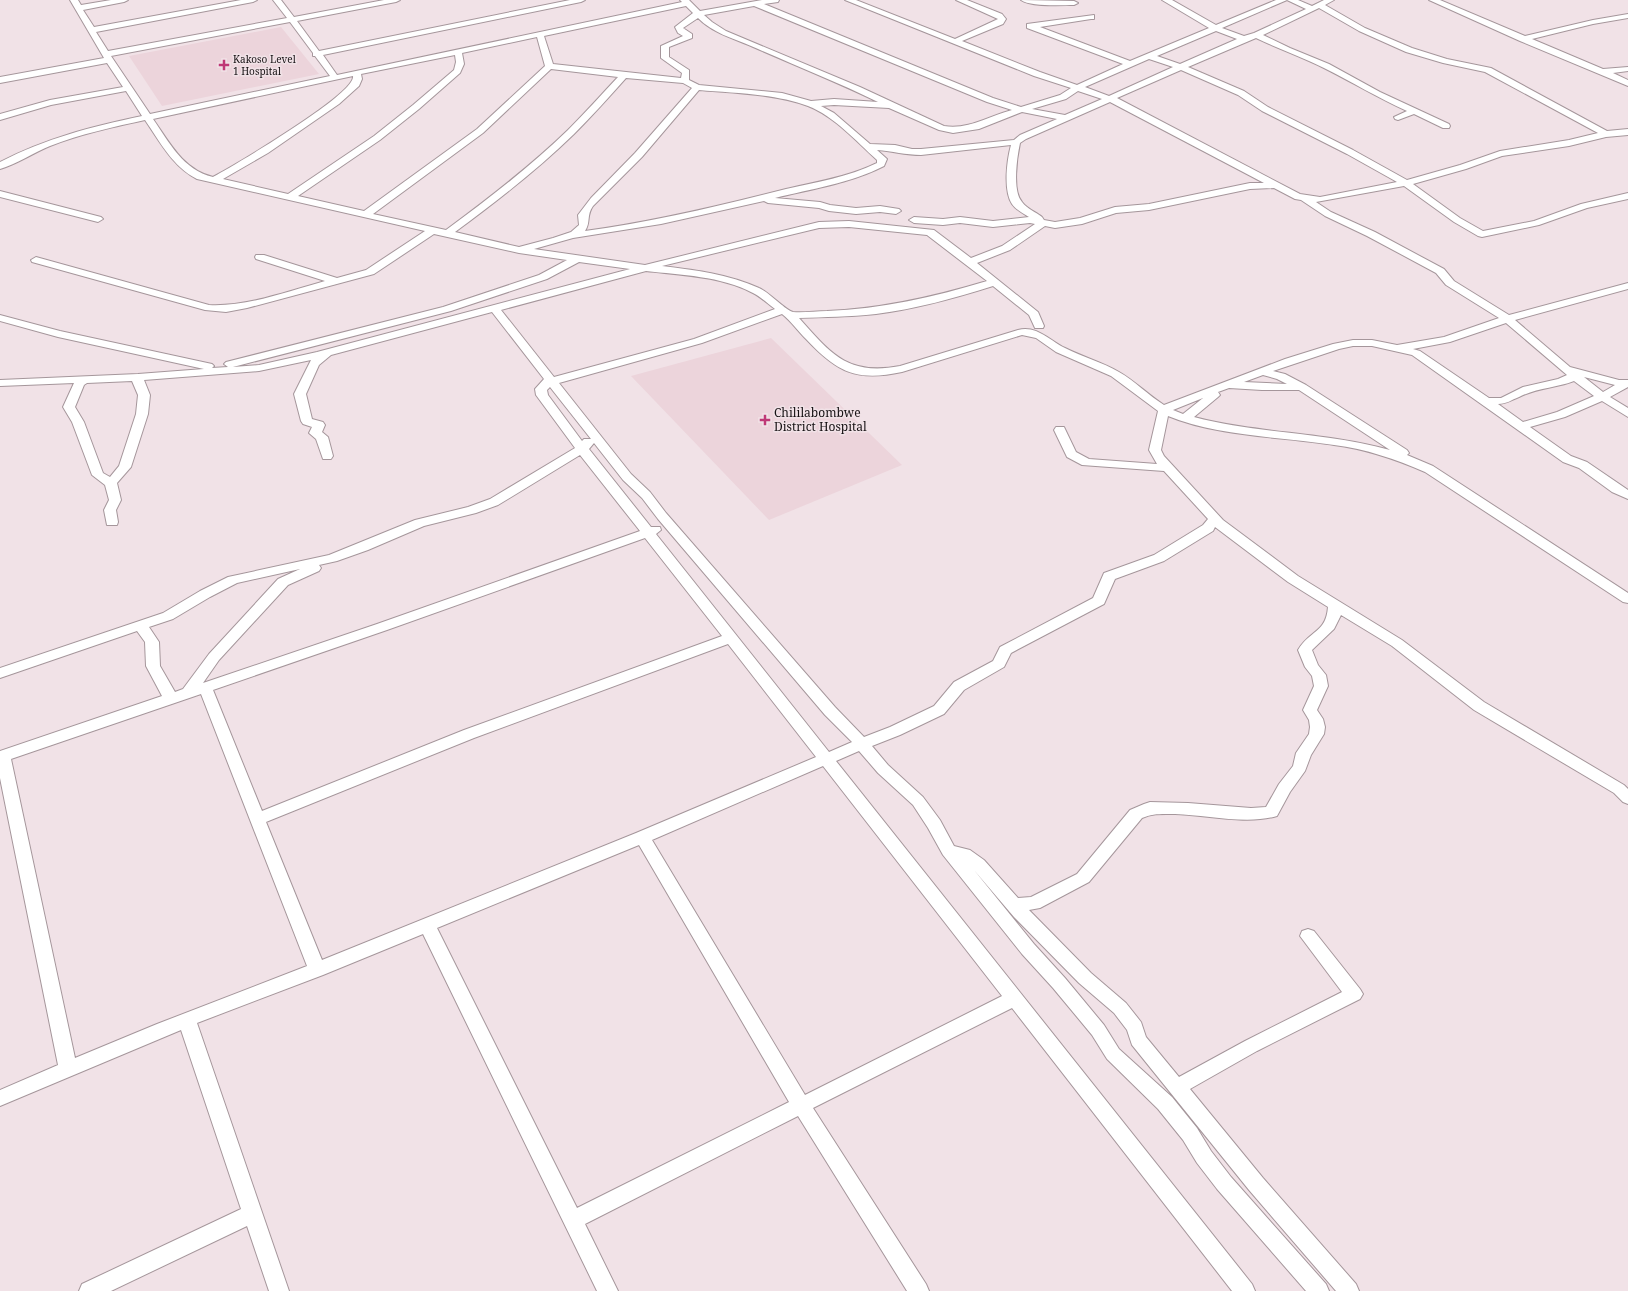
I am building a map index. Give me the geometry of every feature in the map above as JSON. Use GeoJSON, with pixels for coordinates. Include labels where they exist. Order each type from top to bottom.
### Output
{"type":"FeatureCollection","features":[{"type":"Feature","properties":{"kind":"street"},"geometry":{"type":"LineString","coordinates":[[124,0],[77,4],[108,57],[181,164],[190,172],[200,177],[518,250],[644,268],[701,274],[734,282],[757,291],[787,312],[838,362],[857,371],[882,373],[902,369],[1022,332],[1040,336],[1058,349],[1116,374],[1164,409],[1184,418],[1244,429],[1318,438],[1358,446],[1395,455],[1429,469]]}},
{"type":"Feature","properties":{"kind":"street"},"geometry":{"type":"LineString","coordinates":[[92,30],[253,0]]}},
{"type":"Feature","properties":{"kind":"street"},"geometry":{"type":"LineString","coordinates":[[277,0],[316,54],[335,77]]}},
{"type":"Feature","properties":{"kind":"street"},"geometry":{"type":"LineString","coordinates":[[0,80],[396,0]]}},
{"type":"Feature","properties":{"kind":"street"},"geometry":{"type":"LineString","coordinates":[[316,54],[580,0]]}},
{"type":"Feature","properties":{"kind":"street"},"geometry":{"type":"LineString","coordinates":[[685,81],[686,72],[665,58],[665,46],[688,36],[681,31],[679,27],[685,25],[692,17],[698,14],[775,0]]}},
{"type":"Feature","properties":{"kind":"street"},"geometry":{"type":"LineString","coordinates":[[849,0],[1037,74],[1117,101],[1275,185],[1301,197],[1328,214],[1371,234],[1440,271],[1450,282],[1508,318],[1522,334],[1570,373],[1602,398],[1628,413]]}},
{"type":"Feature","properties":{"kind":"street"},"geometry":{"type":"LineString","coordinates":[[956,41],[1000,22],[1002,19],[999,16],[960,0]]}},
{"type":"Feature","properties":{"kind":"street"},"geometry":{"type":"LineString","coordinates":[[1025,0],[1074,3]]}},
{"type":"Feature","properties":{"kind":"street"},"geometry":{"type":"LineString","coordinates":[[1166,0],[1215,28],[1244,39]]}},
{"type":"Feature","properties":{"kind":"street"},"geometry":{"type":"LineString","coordinates":[[953,130],[976,127],[1063,97],[1077,88],[1120,68],[1283,0]]}},
{"type":"Feature","properties":{"kind":"street"},"geometry":{"type":"LineString","coordinates":[[1291,0],[1315,7],[1420,54],[1441,61],[1474,66],[1488,70],[1606,134]]}},
{"type":"Feature","properties":{"kind":"street"},"geometry":{"type":"LineString","coordinates":[[870,147],[895,148],[912,152],[921,152],[961,146],[1016,142],[1023,137],[1067,118],[1107,98],[1244,39],[1257,35],[1330,0]]}},
{"type":"Feature","properties":{"kind":"street"},"geometry":{"type":"LineString","coordinates":[[1433,0],[1628,83]]}},
{"type":"Feature","properties":{"kind":"street"},"geometry":{"type":"LineString","coordinates":[[0,166],[57,138],[148,116],[458,52],[686,1],[712,27],[727,35],[864,90],[894,106],[942,128],[994,140],[1016,142]]}},
{"type":"Feature","properties":{"kind":"street"},"geometry":{"type":"LineString","coordinates":[[756,4],[977,95],[1023,110],[1067,118]]}},
{"type":"Feature","properties":{"kind":"street"},"geometry":{"type":"LineString","coordinates":[[1524,39],[1628,16]]}},
{"type":"Feature","properties":{"kind":"street"},"geometry":{"type":"LineString","coordinates":[[1090,17],[1030,26],[1132,64]]}},
{"type":"Feature","properties":{"kind":"street"},"geometry":{"type":"LineString","coordinates":[[540,34],[548,66]]}},
{"type":"Feature","properties":{"kind":"street"},"geometry":{"type":"LineString","coordinates":[[1257,35],[1287,50],[1326,66],[1377,94],[1446,126]]}},
{"type":"Feature","properties":{"kind":"street"},"geometry":{"type":"LineString","coordinates":[[289,198],[377,138],[416,107],[457,71],[461,64],[458,52]]}},
{"type":"Feature","properties":{"kind":"street"},"geometry":{"type":"LineString","coordinates":[[1150,56],[1181,67],[1241,93],[1265,109],[1350,152],[1406,184],[1457,220],[1482,234],[1536,223],[1584,206],[1628,196]]}},
{"type":"Feature","properties":{"kind":"street"},"geometry":{"type":"LineString","coordinates":[[518,250],[574,235],[630,227],[760,199],[874,168],[881,164],[882,159],[870,147],[831,115],[811,104],[782,96],[697,87],[685,81],[548,66]]}},
{"type":"Feature","properties":{"kind":"street"},"geometry":{"type":"LineString","coordinates":[[365,215],[480,131],[506,109],[548,66]]}},
{"type":"Feature","properties":{"kind":"street"},"geometry":{"type":"LineString","coordinates":[[1120,68],[1150,80]]}},
{"type":"Feature","properties":{"kind":"street"},"geometry":{"type":"LineString","coordinates":[[1602,72],[1628,69]]}},
{"type":"Feature","properties":{"kind":"street"},"geometry":{"type":"LineString","coordinates":[[213,181],[265,151],[336,102],[356,84],[358,79],[357,73]]}},
{"type":"Feature","properties":{"kind":"street"},"geometry":{"type":"LineString","coordinates":[[447,234],[486,205],[545,157],[624,75]]}},
{"type":"Feature","properties":{"kind":"street"},"geometry":{"type":"LineString","coordinates":[[574,235],[583,227],[583,215],[590,203],[617,178],[697,87]]}},
{"type":"Feature","properties":{"kind":"street"},"geometry":{"type":"LineString","coordinates":[[0,117],[50,103],[129,88]]}},
{"type":"Feature","properties":{"kind":"street"},"geometry":{"type":"LineString","coordinates":[[811,104],[834,102],[894,106]]}},
{"type":"Feature","properties":{"kind":"street"},"geometry":{"type":"LineString","coordinates":[[1398,117],[1412,112],[1412,110]]}},
{"type":"Feature","properties":{"kind":"street"},"geometry":{"type":"LineString","coordinates":[[1301,197],[1320,200],[1406,184],[1451,171],[1500,154],[1569,143],[1606,134],[1628,132]]}},
{"type":"Feature","properties":{"kind":"street"},"geometry":{"type":"LineString","coordinates":[[1016,142],[1013,154],[1013,194],[1015,200],[1020,206],[1039,219],[1040,222]]}},
{"type":"Feature","properties":{"kind":"street"},"geometry":{"type":"LineString","coordinates":[[914,220],[943,222],[960,220],[993,224],[1030,220],[1055,225],[1082,221],[1115,210],[1149,207],[1250,186],[1275,185]]}},
{"type":"Feature","properties":{"kind":"street"},"geometry":{"type":"LineString","coordinates":[[0,194],[98,219]]}},
{"type":"Feature","properties":{"kind":"street"},"geometry":{"type":"LineString","coordinates":[[760,199],[820,205],[830,208],[856,211],[880,209],[896,211]]}},
{"type":"Feature","properties":{"kind":"street"},"geometry":{"type":"LineString","coordinates":[[970,262],[1014,243],[1019,238],[1038,228],[1040,226],[1040,222]]}},
{"type":"Feature","properties":{"kind":"street"},"geometry":{"type":"LineString","coordinates":[[0,383],[138,378],[259,368],[330,352],[644,268],[819,225],[849,224],[930,232],[970,262],[1034,314],[1039,326]]}},
{"type":"Feature","properties":{"kind":"street"},"geometry":{"type":"LineString","coordinates":[[36,260],[209,308],[226,309],[337,282],[370,272],[433,230]]}},
{"type":"Feature","properties":{"kind":"street"},"geometry":{"type":"LineString","coordinates":[[260,257],[337,282]]}},
{"type":"Feature","properties":{"kind":"street"},"geometry":{"type":"LineString","coordinates":[[191,373],[447,309],[543,277],[576,259]]}},
{"type":"Feature","properties":{"kind":"street"},"geometry":{"type":"LineString","coordinates":[[994,282],[927,301],[860,312],[787,312],[698,341],[551,381],[541,389],[542,395],[731,638],[1245,1291]]}},
{"type":"Feature","properties":{"kind":"street"},"geometry":{"type":"LineString","coordinates":[[1396,349],[1446,340],[1508,318],[1628,286]]}},
{"type":"Feature","properties":{"kind":"street"},"geometry":{"type":"LineString","coordinates":[[494,308],[592,435],[627,476],[646,495],[830,712],[862,744],[884,769],[918,801],[934,824],[949,850],[1028,949],[1059,983],[1098,1030],[1113,1054],[1165,1103],[1190,1134],[1204,1157],[1220,1178],[1319,1291]]}},
{"type":"Feature","properties":{"kind":"street"},"geometry":{"type":"LineString","coordinates":[[0,318],[58,334],[190,363],[218,367]]}},
{"type":"Feature","properties":{"kind":"street"},"geometry":{"type":"LineString","coordinates":[[1164,409],[1227,386],[1243,378],[1263,372],[1288,361],[1337,346],[1352,343],[1372,344],[1416,353],[1567,459],[1583,465],[1616,489],[1628,495]]}},
{"type":"Feature","properties":{"kind":"street"},"geometry":{"type":"LineString","coordinates":[[327,456],[322,437],[315,433],[319,425],[308,422],[300,394],[314,363],[330,352]]}},
{"type":"Feature","properties":{"kind":"street"},"geometry":{"type":"LineString","coordinates":[[1263,372],[1281,376],[1302,387],[1628,599]]}},
{"type":"Feature","properties":{"kind":"street"},"geometry":{"type":"LineString","coordinates":[[1570,373],[1627,383]]}},
{"type":"Feature","properties":{"kind":"street"},"geometry":{"type":"LineString","coordinates":[[1486,401],[1504,400],[1528,389],[1561,382],[1570,373]]}},
{"type":"Feature","properties":{"kind":"street"},"geometry":{"type":"LineString","coordinates":[[111,483],[125,467],[142,414],[144,395],[138,378]]}},
{"type":"Feature","properties":{"kind":"street"},"geometry":{"type":"LineString","coordinates":[[83,380],[79,384],[69,407],[78,422],[98,475],[111,483],[115,500],[110,510],[112,522]]}},
{"type":"Feature","properties":{"kind":"street"},"geometry":{"type":"LineString","coordinates":[[1520,426],[1535,424],[1602,398],[1627,383]]}},
{"type":"Feature","properties":{"kind":"street"},"geometry":{"type":"LineString","coordinates":[[1184,418],[1227,386],[1262,388],[1302,387]]}},
{"type":"Feature","properties":{"kind":"street"},"geometry":{"type":"LineString","coordinates":[[1164,409],[1155,450],[1158,457],[1214,519],[1293,579],[1397,643],[1479,706],[1613,786],[1628,798]]}},
{"type":"Feature","properties":{"kind":"street"},"geometry":{"type":"LineString","coordinates":[[1060,430],[1071,454],[1086,462],[1167,468]]}},
{"type":"Feature","properties":{"kind":"street"},"geometry":{"type":"LineString","coordinates":[[0,673],[168,616],[205,594],[233,580],[332,558],[420,523],[472,510],[494,502],[582,448],[592,435]]}},
{"type":"Feature","properties":{"kind":"street"},"geometry":{"type":"LineString","coordinates":[[0,1098],[187,1020],[316,970],[642,837],[826,758],[895,731],[940,710],[959,686],[1000,664],[1005,650],[1099,601],[1109,576],[1159,558],[1208,528],[1214,519]]}},
{"type":"Feature","properties":{"kind":"street"},"geometry":{"type":"LineString","coordinates":[[68,1069],[2,756],[390,625],[670,525]]}},
{"type":"Feature","properties":{"kind":"street"},"geometry":{"type":"LineString","coordinates":[[189,692],[214,657],[283,582],[351,551]]}},
{"type":"Feature","properties":{"kind":"street"},"geometry":{"type":"LineString","coordinates":[[1613,589],[1628,593]]}},
{"type":"Feature","properties":{"kind":"street"},"geometry":{"type":"LineString","coordinates":[[1014,905],[1034,903],[1083,878],[1136,814],[1150,808],[1188,809],[1251,814],[1271,812],[1284,788],[1300,767],[1299,760],[1316,735],[1318,726],[1315,716],[1310,710],[1321,686],[1319,675],[1312,667],[1305,650],[1308,645],[1333,621],[1335,605]]}},
{"type":"Feature","properties":{"kind":"street"},"geometry":{"type":"LineString","coordinates":[[141,626],[152,642],[153,666],[171,699]]}},
{"type":"Feature","properties":{"kind":"street"},"geometry":{"type":"LineString","coordinates":[[257,819],[469,734],[731,638]]}},
{"type":"Feature","properties":{"kind":"street"},"geometry":{"type":"LineString","coordinates":[[205,687],[316,970]]}},
{"type":"Feature","properties":{"kind":"street"},"geometry":{"type":"LineString","coordinates":[[642,837],[802,1105],[919,1291]]}},
{"type":"Feature","properties":{"kind":"street"},"geometry":{"type":"LineString","coordinates":[[949,850],[964,854],[978,864],[1014,905],[1085,978],[1120,1008],[1135,1027],[1138,1040],[1256,1184],[1349,1291]]}},
{"type":"Feature","properties":{"kind":"street"},"geometry":{"type":"LineString","coordinates":[[427,924],[608,1291]]}},
{"type":"Feature","properties":{"kind":"street"},"geometry":{"type":"LineString","coordinates":[[1177,1087],[1251,1046],[1354,994],[1308,936]]}},
{"type":"Feature","properties":{"kind":"street"},"geometry":{"type":"LineString","coordinates":[[573,1220],[1014,998]]}},
{"type":"Feature","properties":{"kind":"street"},"geometry":{"type":"LineString","coordinates":[[187,1020],[279,1291]]}},
{"type":"Feature","properties":{"kind":"street"},"geometry":{"type":"LineString","coordinates":[[89,1291],[253,1213]]}},
{"type":"Feature","properties":{"kind":"shaded area","name":"Kakoso Level 1 Hospital"},"geometry":{"type":"Polygon","coordinates":[[[281,27],[319,74],[162,106],[129,56],[281,27]]]}},
{"type":"Feature","properties":{"kind":"shaded area","name":"Chililabombwe District Hospital"},"geometry":{"type":"Polygon","coordinates":[[[771,338],[902,465],[769,520],[631,376],[771,338]]]}},
{"type":"Feature","properties":{"kind":"place","name":"Kakoso Level 1 Hospital"},"geometry":{"type":"Point","coordinates":[224,65]}},
{"type":"Feature","properties":{"kind":"place","name":"Chililabombwe District Hospital"},"geometry":{"type":"Point","coordinates":[765,420]}}]}
